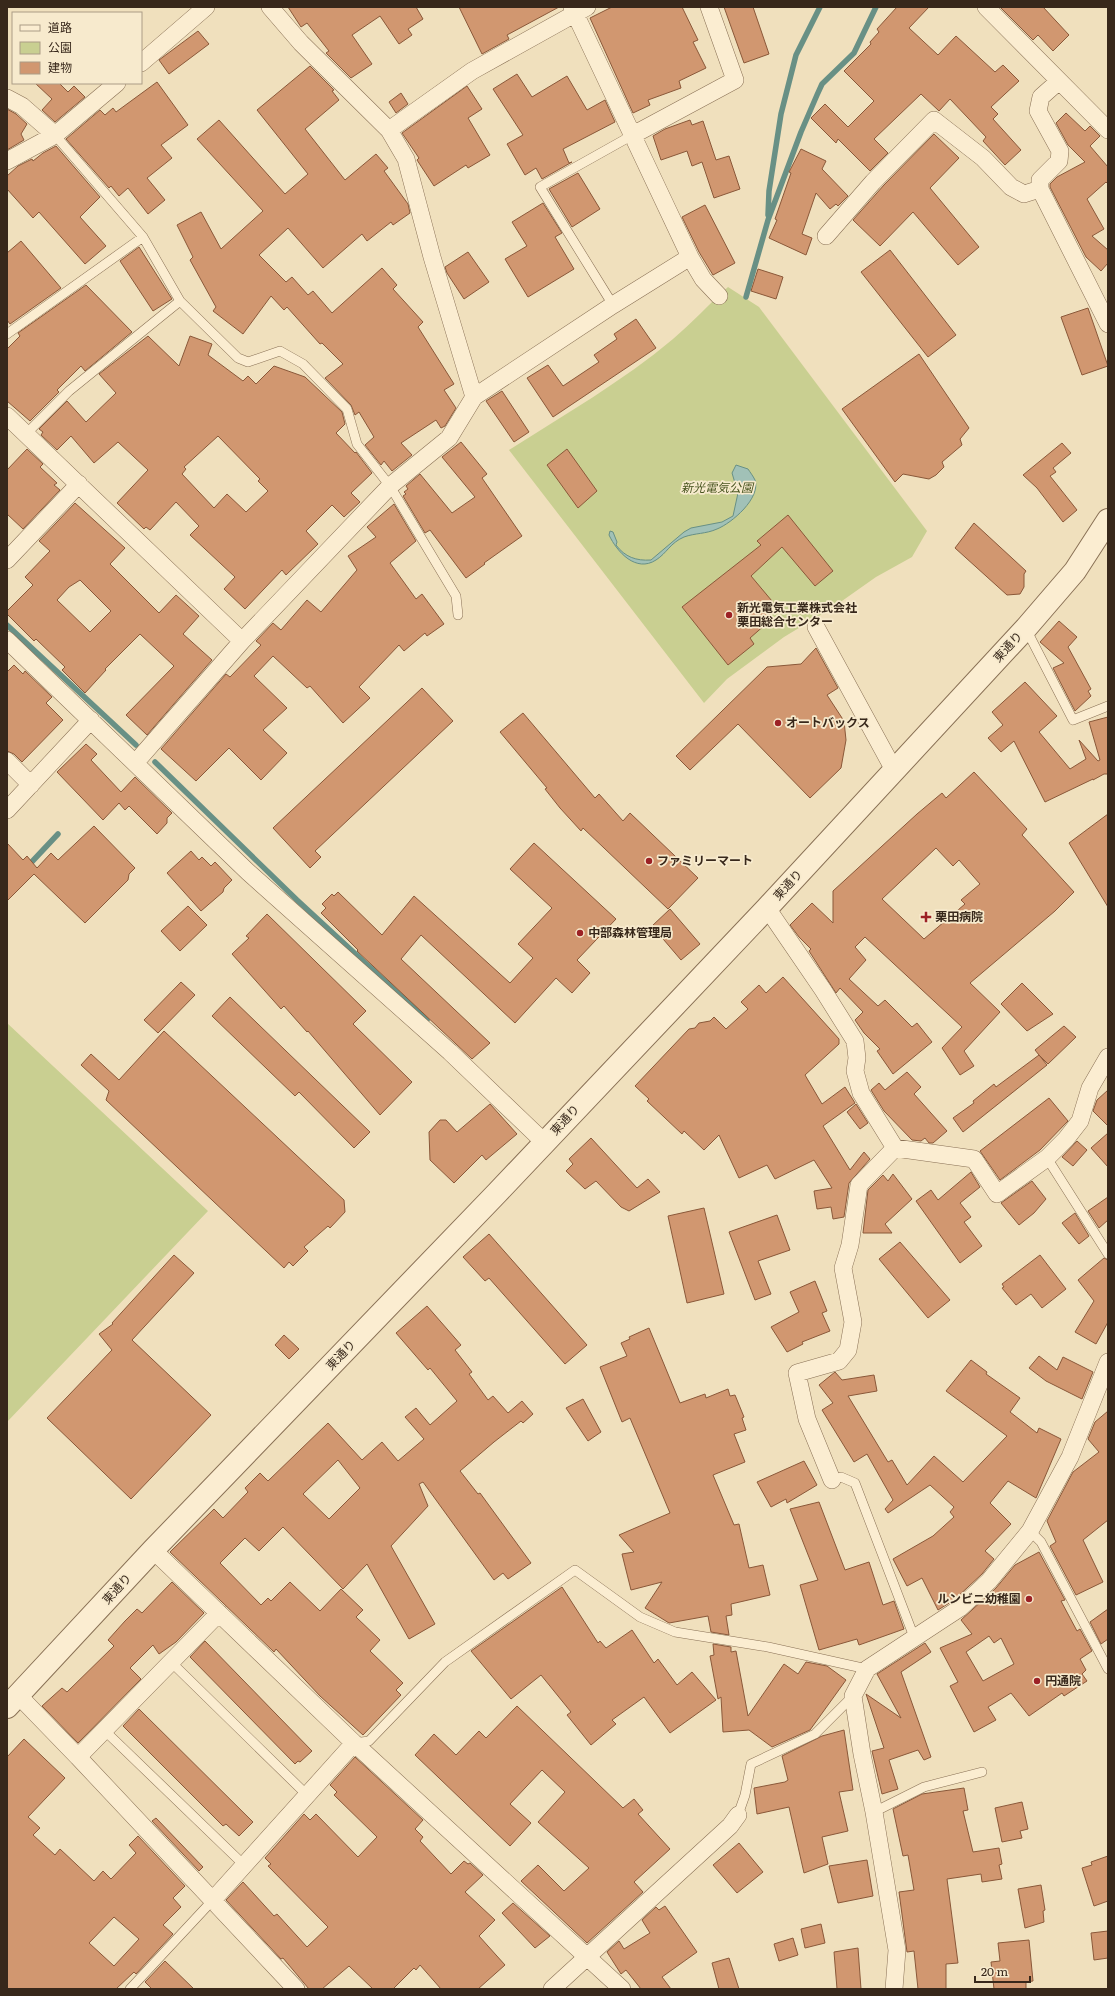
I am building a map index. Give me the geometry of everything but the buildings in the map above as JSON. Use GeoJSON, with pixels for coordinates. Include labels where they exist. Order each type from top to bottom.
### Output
{"type":"FeatureCollection","features":[{"type":"Feature","properties":{"kind":"street"},"geometry":{"type":"LineString","coordinates":[[142,62],[206,7]]}},
{"type":"Feature","properties":{"kind":"street"},"geometry":{"type":"LineString","coordinates":[[270,7],[301,43],[389,130],[406,159],[432,257],[474,397]]}},
{"type":"Feature","properties":{"kind":"street"},"geometry":{"type":"LineString","coordinates":[[631,136],[735,80],[709,7]]}},
{"type":"Feature","properties":{"kind":"street"},"geometry":{"type":"LineString","coordinates":[[986,7],[1108,130]]}},
{"type":"Feature","properties":{"kind":"street"},"geometry":{"type":"LineString","coordinates":[[389,130],[472,70],[578,9],[631,136],[690,257],[703,279],[718,296]]}},
{"type":"Feature","properties":{"kind":"street"},"geometry":{"type":"LineString","coordinates":[[1059,81],[1041,97],[1038,111],[1060,152],[1059,161],[1040,180],[1040,189],[1108,324]]}},
{"type":"Feature","properties":{"kind":"street"},"geometry":{"type":"LineString","coordinates":[[7,161],[55,135],[116,84]]}},
{"type":"Feature","properties":{"kind":"street"},"geometry":{"type":"LineString","coordinates":[[7,98],[22,106],[55,135]]}},
{"type":"Feature","properties":{"kind":"street"},"geometry":{"type":"LineString","coordinates":[[826,236],[873,182],[934,120],[984,158],[1011,187],[1024,194],[1040,189]]}},
{"type":"Feature","properties":{"kind":"street"},"geometry":{"type":"LineString","coordinates":[[136,762],[242,641],[390,486],[449,438],[474,397],[613,305],[690,257]]}},
{"type":"Feature","properties":{"kind":"street"},"geometry":{"type":"LineString","coordinates":[[7,416],[242,641]]}},
{"type":"Feature","properties":{"kind":"street"},"geometry":{"type":"LineString","coordinates":[[7,560],[78,484]]}},
{"type":"Feature","properties":{"kind":"street","name":"東通り"},"geometry":{"type":"LineString","coordinates":[[13,1701],[153,1550],[767,908],[1026,628],[1075,571],[1108,520]]}},
{"type":"Feature","properties":{"kind":"street"},"geometry":{"type":"LineString","coordinates":[[816,627],[894,770]]}},
{"type":"Feature","properties":{"kind":"street"},"geometry":{"type":"LineString","coordinates":[[7,640],[136,762],[248,872],[450,1052],[544,1142]]}},
{"type":"Feature","properties":{"kind":"street"},"geometry":{"type":"LineString","coordinates":[[7,810],[91,720]]}},
{"type":"Feature","properties":{"kind":"street"},"geometry":{"type":"LineString","coordinates":[[7,761],[31,784]]}},
{"type":"Feature","properties":{"kind":"street"},"geometry":{"type":"LineString","coordinates":[[767,908],[823,990],[855,1041],[857,1058],[855,1071],[861,1093],[895,1148],[974,1160],[996,1194],[1047,1158],[1066,1139],[1080,1121],[1090,1088],[1108,1057]]}},
{"type":"Feature","properties":{"kind":"street"},"geometry":{"type":"LineString","coordinates":[[832,1480],[807,1419],[797,1374],[839,1361],[848,1350],[853,1322],[843,1268],[850,1245],[859,1185],[895,1148]]}},
{"type":"Feature","properties":{"kind":"street"},"geometry":{"type":"LineString","coordinates":[[894,1989],[897,1950],[853,1696],[867,1669],[960,1608],[989,1581],[1030,1531],[1070,1457],[1108,1362]]}},
{"type":"Feature","properties":{"kind":"street"},"geometry":{"type":"LineString","coordinates":[[153,1550],[354,1743],[622,1989]]}},
{"type":"Feature","properties":{"kind":"street"},"geometry":{"type":"LineString","coordinates":[[78,1757],[218,1613]]}},
{"type":"Feature","properties":{"kind":"street"},"geometry":{"type":"LineString","coordinates":[[13,1701],[78,1757],[296,1989]]}},
{"type":"Feature","properties":{"kind":"street"},"geometry":{"type":"LineString","coordinates":[[212,1901],[354,1743]]}},
{"type":"Feature","properties":{"kind":"street"},"geometry":{"type":"LineString","coordinates":[[552,1989],[588,1958],[730,1826],[738,1815]]}},
{"type":"Feature","properties":{"kind":"lane"},"geometry":{"type":"LineString","coordinates":[[55,135],[143,236],[180,301],[238,358],[248,362],[280,351],[303,364],[347,409],[357,444],[390,486],[456,596],[458,615]]}},
{"type":"Feature","properties":{"kind":"lane"},"geometry":{"type":"LineString","coordinates":[[613,305],[540,187],[631,136]]}},
{"type":"Feature","properties":{"kind":"lane"},"geometry":{"type":"LineString","coordinates":[[7,332],[143,236]]}},
{"type":"Feature","properties":{"kind":"lane"},"geometry":{"type":"LineString","coordinates":[[26,434],[69,391],[180,301]]}},
{"type":"Feature","properties":{"kind":"lane"},"geometry":{"type":"LineString","coordinates":[[1026,628],[1073,720],[1108,706]]}},
{"type":"Feature","properties":{"kind":"lane"},"geometry":{"type":"LineString","coordinates":[[1047,1158],[1108,1254]]}},
{"type":"Feature","properties":{"kind":"lane"},"geometry":{"type":"LineString","coordinates":[[832,1480],[841,1477],[856,1483],[914,1637]]}},
{"type":"Feature","properties":{"kind":"lane"},"geometry":{"type":"LineString","coordinates":[[1030,1531],[1041,1542],[1108,1668]]}},
{"type":"Feature","properties":{"kind":"lane"},"geometry":{"type":"LineString","coordinates":[[354,1743],[368,1741],[445,1662],[575,1570],[640,1617],[675,1632],[768,1647],[867,1669]]}},
{"type":"Feature","properties":{"kind":"lane"},"geometry":{"type":"LineString","coordinates":[[171,1662],[307,1795]]}},
{"type":"Feature","properties":{"kind":"lane"},"geometry":{"type":"LineString","coordinates":[[738,1815],[745,1795],[751,1764],[816,1734],[853,1696]]}},
{"type":"Feature","properties":{"kind":"lane"},"geometry":{"type":"LineString","coordinates":[[104,1730],[244,1865]]}},
{"type":"Feature","properties":{"kind":"lane"},"geometry":{"type":"LineString","coordinates":[[874,1812],[924,1787],[982,1772]]}},
{"type":"Feature","properties":{"kind":"lane"},"geometry":{"type":"LineString","coordinates":[[130,1989],[212,1901]]}},
{"type":"Feature","properties":{"kind":"green space","name":"新光電気公園"},"geometry":{"type":"Polygon","coordinates":[[[728,287],[759,307],[927,531],[912,557],[876,577],[832,608],[784,637],[727,679],[704,703],[509,450],[593,397],[634,369],[680,333],[728,287]]]}},
{"type":"Feature","properties":{"kind":"green space"},"geometry":{"type":"Polygon","coordinates":[[[7,1023],[208,1211],[7,1422],[7,1023]]]}},
{"type":"Feature","properties":{"kind":"water"},"geometry":{"type":"Polygon","coordinates":[[[736,465],[748,469],[755,480],[756,487],[750,502],[737,516],[723,526],[709,532],[679,539],[660,557],[649,563],[641,564],[628,559],[612,541],[609,535],[610,531],[613,532],[617,542],[616,545],[623,553],[640,560],[651,560],[684,532],[691,528],[722,522],[733,516],[738,493],[732,473],[736,465]]]}},
{"type":"Feature","properties":{"kind":"waterway"},"geometry":{"type":"LineString","coordinates":[[768,215],[769,191],[781,114],[796,55],[820,7]]}},
{"type":"Feature","properties":{"kind":"waterway"},"geometry":{"type":"LineString","coordinates":[[746,297],[768,220],[801,132],[817,95],[822,84],[854,53],[876,7]]}},
{"type":"Feature","properties":{"kind":"waterway"},"geometry":{"type":"LineString","coordinates":[[7,625],[136,745]]}},
{"type":"Feature","properties":{"kind":"waterway"},"geometry":{"type":"LineString","coordinates":[[155,762],[297,900],[427,1020]]}},
{"type":"Feature","properties":{"kind":"waterway"},"geometry":{"type":"LineString","coordinates":[[27,867],[58,834]]}},
{"type":"Feature","properties":{"kind":"place","name":"新光電気工業株式会社 栗田総合センター"},"geometry":{"type":"Point","coordinates":[729,615]}},
{"type":"Feature","properties":{"kind":"place","name":"オートバックス"},"geometry":{"type":"Point","coordinates":[778,723]}},
{"type":"Feature","properties":{"kind":"place","name":"ファミリーマート"},"geometry":{"type":"Point","coordinates":[649,861]}},
{"type":"Feature","properties":{"kind":"place","name":"栗田病院"},"geometry":{"type":"Point","coordinates":[926,917]}},
{"type":"Feature","properties":{"kind":"place","name":"中部森林管理局"},"geometry":{"type":"Point","coordinates":[580,933]}},
{"type":"Feature","properties":{"kind":"place","name":"ルンビニ幼稚園"},"geometry":{"type":"Point","coordinates":[1029,1599]}},
{"type":"Feature","properties":{"kind":"place","name":"円通院"},"geometry":{"type":"Point","coordinates":[1037,1681]}}]}
